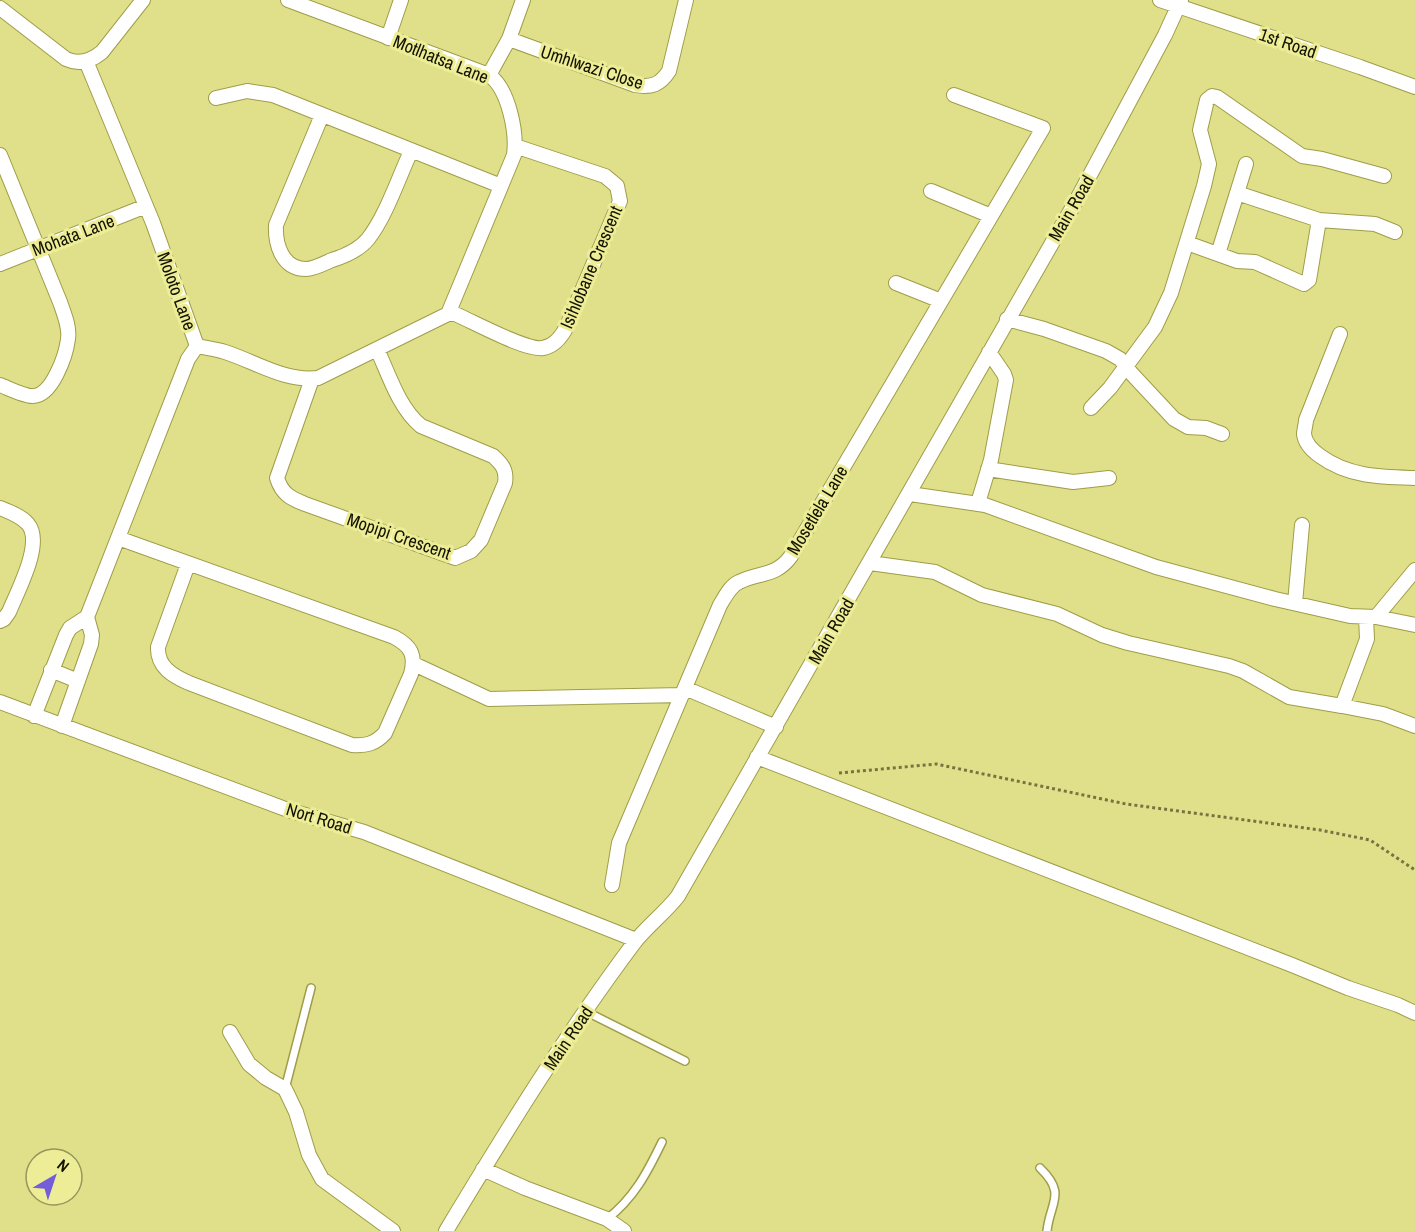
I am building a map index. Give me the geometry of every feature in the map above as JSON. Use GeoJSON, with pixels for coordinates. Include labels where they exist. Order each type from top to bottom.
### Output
{"type":"FeatureCollection","features":[{"type":"Feature","properties":{"kind":"street"},"geometry":{"type":"LineString","coordinates":[[0,8],[66,59],[79,63],[95,58],[102,52],[143,0]]}},
{"type":"Feature","properties":{"kind":"street","name":"Motlhatsa Lane"},"geometry":{"type":"LineString","coordinates":[[288,0],[489,75],[497,84],[513,124],[514,155],[448,314]]}},
{"type":"Feature","properties":{"kind":"street"},"geometry":{"type":"LineString","coordinates":[[388,38],[401,0]]}},
{"type":"Feature","properties":{"kind":"street"},"geometry":{"type":"LineString","coordinates":[[489,75],[509,39],[523,0]]}},
{"type":"Feature","properties":{"kind":"street","name":"Umhlwazi Close"},"geometry":{"type":"LineString","coordinates":[[509,39],[635,85],[652,86],[659,83],[669,71],[685,0]]}},
{"type":"Feature","properties":{"kind":"street","name":"1st Road"},"geometry":{"type":"LineString","coordinates":[[1160,0],[1179,3],[1415,87]]}},
{"type":"Feature","properties":{"kind":"street","name":"Main Road"},"geometry":{"type":"LineString","coordinates":[[446,1231],[513,1120],[585,1011],[636,940],[678,896],[910,494],[1105,148],[1179,3]]}},
{"type":"Feature","properties":{"kind":"street","name":"Moloto Lane"},"geometry":{"type":"LineString","coordinates":[[86,61],[146,206],[197,346],[188,359],[87,616]]}},
{"type":"Feature","properties":{"kind":"street"},"geometry":{"type":"LineString","coordinates":[[216,98],[247,91],[273,95],[501,186]]}},
{"type":"Feature","properties":{"kind":"street","name":"Mosetlela Lane"},"geometry":{"type":"LineString","coordinates":[[612,885],[619,843],[720,604],[738,582],[776,570],[785,564],[1043,128],[954,95]]}},
{"type":"Feature","properties":{"kind":"street"},"geometry":{"type":"LineString","coordinates":[[1090,408],[1110,388],[1126,366],[1161,315],[1171,294],[1209,164],[1200,130],[1204,107],[1212,96],[1223,101],[1302,156],[1322,159],[1384,176]]}},
{"type":"Feature","properties":{"kind":"street"},"geometry":{"type":"LineString","coordinates":[[322,115],[276,225],[275,240],[280,254],[293,267],[307,269],[349,255],[366,242],[376,229],[411,151]]}},
{"type":"Feature","properties":{"kind":"street","name":"Isihlobane Crescent"},"geometry":{"type":"LineString","coordinates":[[448,314],[459,316],[527,346],[539,348],[554,343],[567,326],[620,201],[617,186],[605,176],[515,146]]}},
{"type":"Feature","properties":{"kind":"street"},"geometry":{"type":"LineString","coordinates":[[0,155],[68,326],[68,340],[50,387],[32,396],[0,385]]}},
{"type":"Feature","properties":{"kind":"street"},"geometry":{"type":"LineString","coordinates":[[1218,254],[1246,164]]}},
{"type":"Feature","properties":{"kind":"street"},"geometry":{"type":"LineString","coordinates":[[931,191],[991,216]]}},
{"type":"Feature","properties":{"kind":"street"},"geometry":{"type":"LineString","coordinates":[[1237,194],[1319,220],[1375,224],[1395,232]]}},
{"type":"Feature","properties":{"kind":"street","name":"Mohata Lane"},"geometry":{"type":"LineString","coordinates":[[0,264],[146,206]]}},
{"type":"Feature","properties":{"kind":"street"},"geometry":{"type":"LineString","coordinates":[[1187,243],[1237,261],[1255,262],[1304,284],[1309,280],[1319,220]]}},
{"type":"Feature","properties":{"kind":"street"},"geometry":{"type":"LineString","coordinates":[[896,283],[941,301]]}},
{"type":"Feature","properties":{"kind":"street"},"geometry":{"type":"LineString","coordinates":[[197,346],[224,351],[296,380],[312,379],[448,314]]}},
{"type":"Feature","properties":{"kind":"street"},"geometry":{"type":"LineString","coordinates":[[1007,319],[1106,351],[1120,359],[1174,419],[1188,427],[1206,428],[1222,434]]}},
{"type":"Feature","properties":{"kind":"street"},"geometry":{"type":"LineString","coordinates":[[1340,334],[1306,420],[1304,434],[1308,444],[1314,452],[1327,461],[1349,471],[1370,476],[1415,478]]}},
{"type":"Feature","properties":{"kind":"street","name":"Mopipi Crescent"},"geometry":{"type":"LineString","coordinates":[[312,379],[277,478],[280,489],[287,496],[455,558],[471,551],[481,540],[505,483],[506,475],[502,464],[493,456],[414,421],[377,349]]}},
{"type":"Feature","properties":{"kind":"street"},"geometry":{"type":"LineString","coordinates":[[978,503],[988,469],[1006,380],[989,352]]}},
{"type":"Feature","properties":{"kind":"street"},"geometry":{"type":"LineString","coordinates":[[988,469],[1073,482],[1109,478]]}},
{"type":"Feature","properties":{"kind":"street"},"geometry":{"type":"LineString","coordinates":[[910,494],[948,501],[978,503],[1005,511],[1156,567],[1350,616],[1371,617],[1415,625]]}},
{"type":"Feature","properties":{"kind":"street"},"geometry":{"type":"LineString","coordinates":[[0,508],[15,514],[28,525],[33,534],[33,551],[9,612],[0,621]]}},
{"type":"Feature","properties":{"kind":"street"},"geometry":{"type":"LineString","coordinates":[[1295,603],[1302,525]]}},
{"type":"Feature","properties":{"kind":"street"},"geometry":{"type":"LineString","coordinates":[[118,538],[394,637],[410,648],[414,664],[385,733],[366,746],[352,745],[177,677],[162,664],[158,656],[158,647],[188,564]]}},
{"type":"Feature","properties":{"kind":"street"},"geometry":{"type":"LineString","coordinates":[[870,563],[935,572],[982,595],[1057,614],[1101,635],[1229,666],[1243,671],[1289,697],[1383,714],[1415,726]]}},
{"type":"Feature","properties":{"kind":"street"},"geometry":{"type":"LineString","coordinates":[[1342,706],[1368,637],[1371,617],[1415,570]]}},
{"type":"Feature","properties":{"kind":"street"},"geometry":{"type":"LineString","coordinates":[[34,716],[70,628],[87,616],[92,635],[91,644],[62,726]]}},
{"type":"Feature","properties":{"kind":"street"},"geometry":{"type":"LineString","coordinates":[[414,664],[489,699],[683,691],[776,727]]}},
{"type":"Feature","properties":{"kind":"street"},"geometry":{"type":"LineString","coordinates":[[51,670],[78,681]]}},
{"type":"Feature","properties":{"kind":"street","name":"Nort Road"},"geometry":{"type":"LineString","coordinates":[[0,702],[288,810],[364,832],[636,940]]}},
{"type":"Feature","properties":{"kind":"street"},"geometry":{"type":"LineString","coordinates":[[757,757],[1415,1013]]}},
{"type":"Feature","properties":{"kind":"street"},"geometry":{"type":"LineString","coordinates":[[230,1032],[249,1064],[266,1078],[285,1089],[296,1112],[309,1155],[322,1179],[393,1231]]}},
{"type":"Feature","properties":{"kind":"street"},"geometry":{"type":"LineString","coordinates":[[483,1169],[525,1188],[607,1219],[624,1231]]}},
{"type":"Feature","properties":{"kind":"lane"},"geometry":{"type":"LineString","coordinates":[[285,1089],[311,988]]}},
{"type":"Feature","properties":{"kind":"lane"},"geometry":{"type":"LineString","coordinates":[[585,1011],[685,1061]]}},
{"type":"Feature","properties":{"kind":"lane"},"geometry":{"type":"LineString","coordinates":[[607,1219],[624,1206],[647,1174],[662,1142]]}},
{"type":"Feature","properties":{"kind":"lane"},"geometry":{"type":"LineString","coordinates":[[1040,1168],[1051,1179],[1056,1199],[1047,1231]]}},
{"type":"Feature","properties":{"kind":"path"},"geometry":{"type":"LineString","coordinates":[[836,773],[936,764],[1126,804],[1320,830],[1370,840],[1415,870]]}}]}
